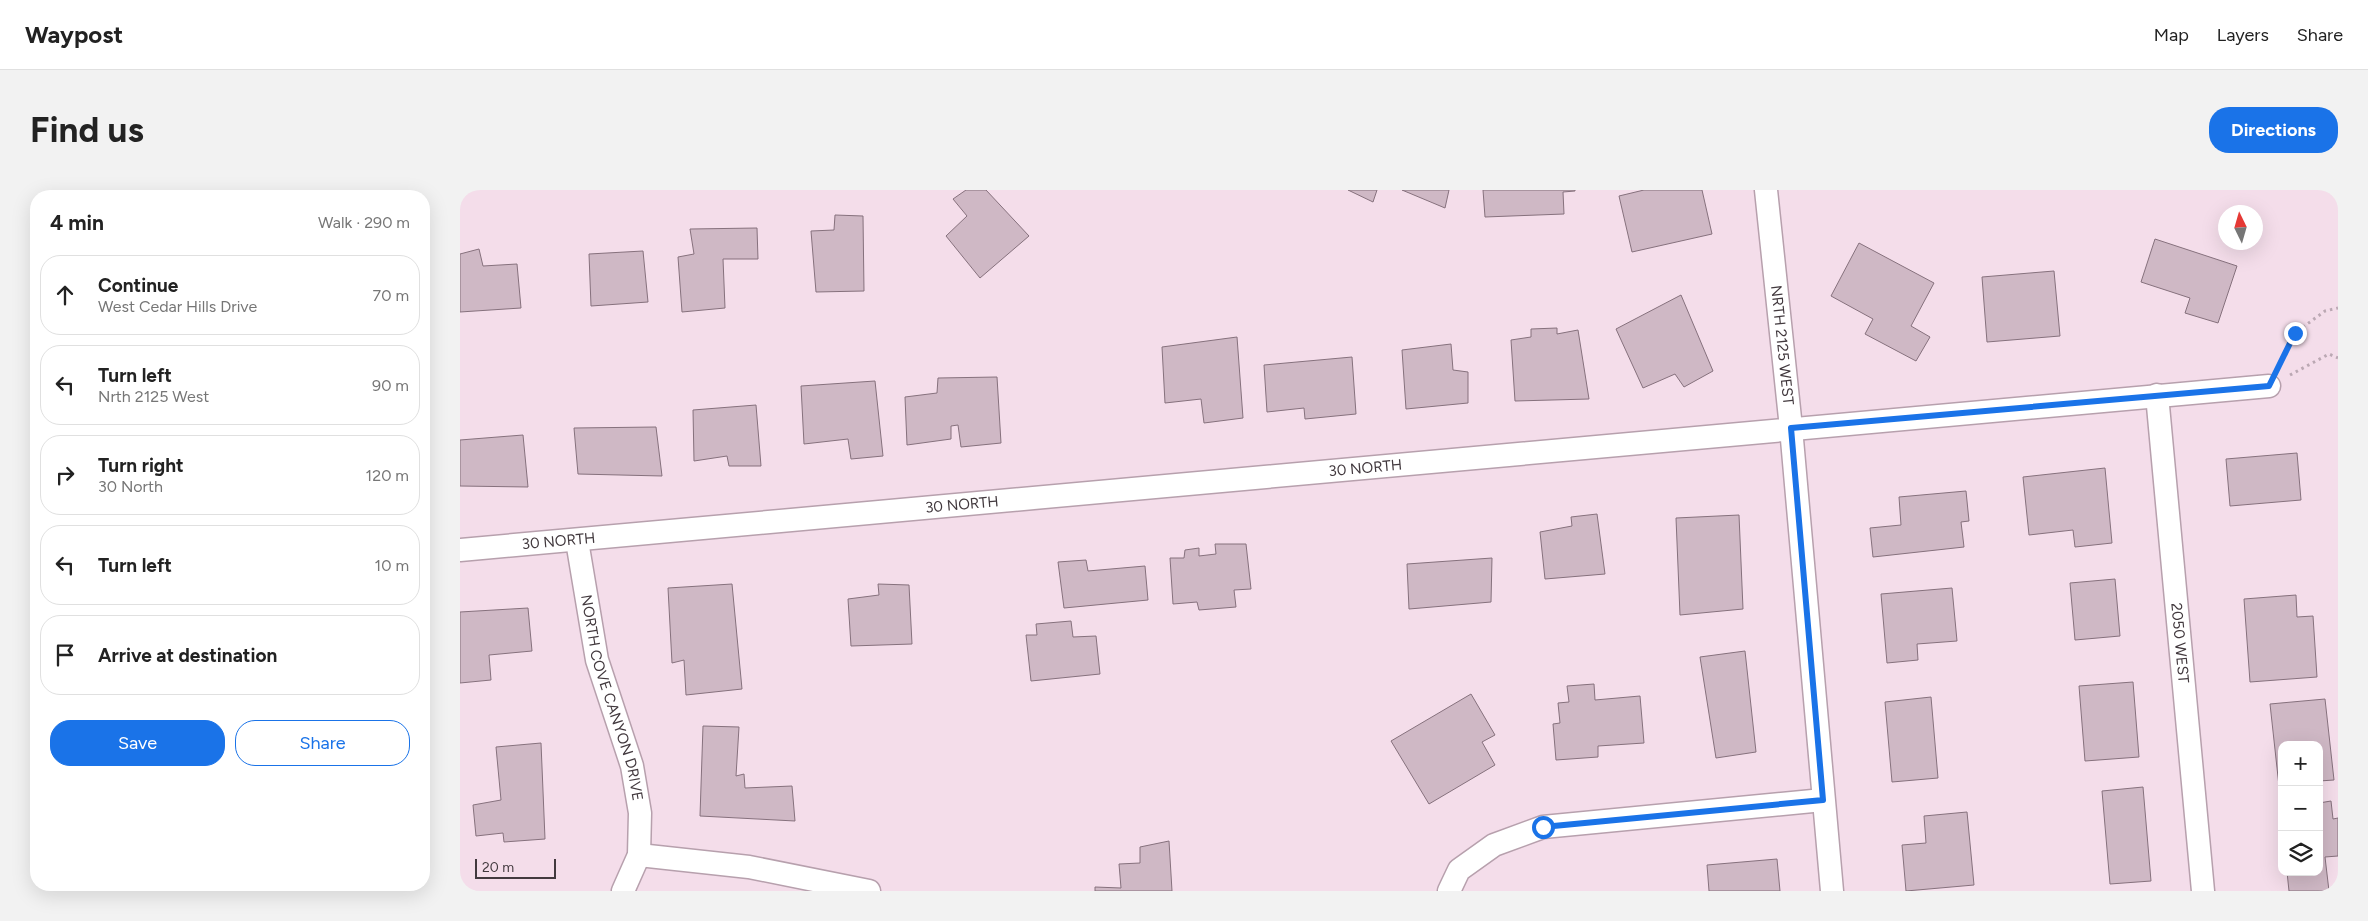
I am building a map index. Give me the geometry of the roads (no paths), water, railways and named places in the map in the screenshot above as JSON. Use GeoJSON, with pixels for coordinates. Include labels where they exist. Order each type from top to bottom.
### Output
{"type":"FeatureCollection","features":[{"type":"Feature","properties":{"kind":"street","name":"NRTH 2125 WEST"},"geometry":{"type":"LineString","coordinates":[[1766,190],[1791,428],[1832,891]]}},
{"type":"Feature","properties":{"kind":"street","name":"30 NORTH"},"geometry":{"type":"LineString","coordinates":[[460,550],[577,541],[1791,428],[2269,386]]}},
{"type":"Feature","properties":{"kind":"street","name":"2050 WEST"},"geometry":{"type":"LineString","coordinates":[[2157,395],[2203,891]]}},
{"type":"Feature","properties":{"kind":"street","name":"NORTH COVE CANYON DRIVE"},"geometry":{"type":"LineString","coordinates":[[577,541],[597,660],[632,766],[640,813],[639,855]]}},
{"type":"Feature","properties":{"kind":"street"},"geometry":{"type":"LineString","coordinates":[[1449,891],[1459,870],[1494,845],[1543,827],[1823,800]]}},
{"type":"Feature","properties":{"kind":"street"},"geometry":{"type":"LineString","coordinates":[[623,891],[639,855],[749,867],[869,891]]}}]}
